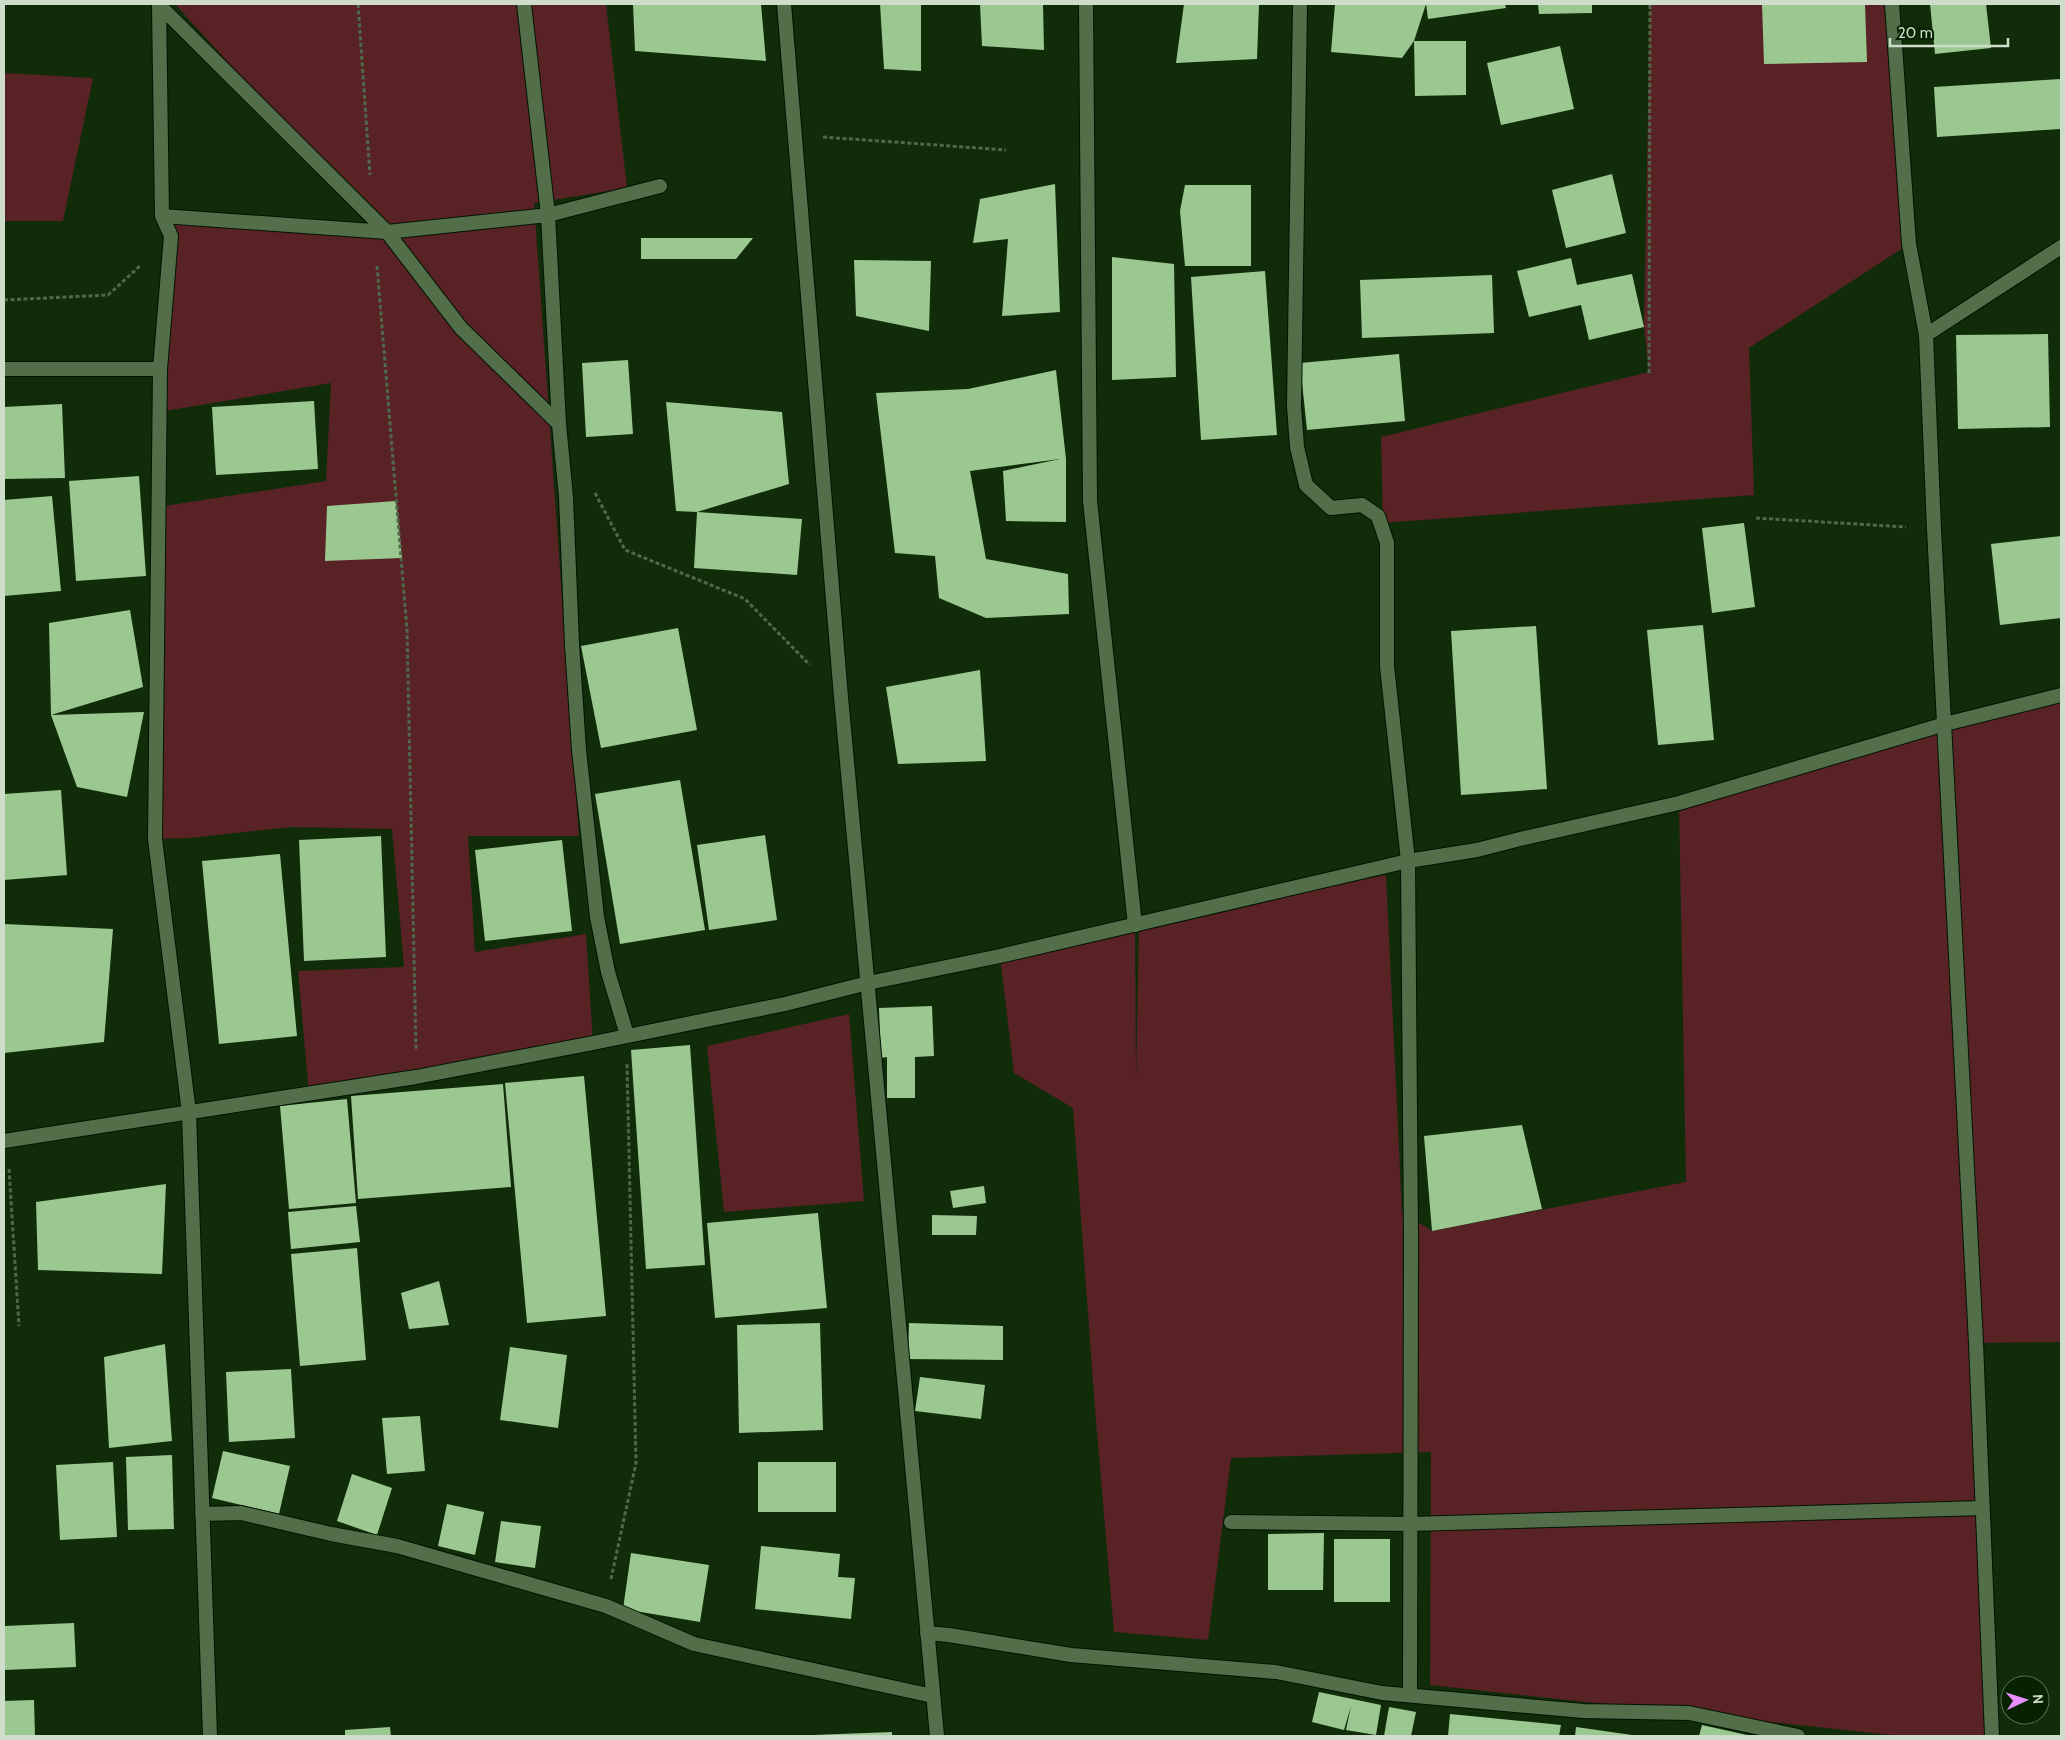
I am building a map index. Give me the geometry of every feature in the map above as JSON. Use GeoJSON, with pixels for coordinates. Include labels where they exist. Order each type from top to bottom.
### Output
{"type":"FeatureCollection","features":[{"type":"Feature","properties":{"kind":"street"},"geometry":{"type":"LineString","coordinates":[[159,4],[378,227],[461,328],[559,424]]}},
{"type":"Feature","properties":{"kind":"street"},"geometry":{"type":"LineString","coordinates":[[159,4],[162,216],[171,236],[160,369],[155,839],[189,1113],[210,1736]]}},
{"type":"Feature","properties":{"kind":"street"},"geometry":{"type":"LineString","coordinates":[[524,4],[548,215],[559,424],[566,496],[578,750],[597,917],[608,972],[626,1035]]}},
{"type":"Feature","properties":{"kind":"street"},"geometry":{"type":"LineString","coordinates":[[784,4],[842,698],[937,1736]]}},
{"type":"Feature","properties":{"kind":"street"},"geometry":{"type":"LineString","coordinates":[[1086,4],[1090,502],[1135,925]]}},
{"type":"Feature","properties":{"kind":"street"},"geometry":{"type":"LineString","coordinates":[[1300,4],[1294,406],[1297,447],[1306,485],[1331,508],[1362,505],[1378,516],[1387,543],[1387,666],[1408,861],[1411,1229],[1410,1695]]}},
{"type":"Feature","properties":{"kind":"street"},"geometry":{"type":"LineString","coordinates":[[1892,4],[1909,244],[1926,335],[1983,1508],[1992,1736]]}},
{"type":"Feature","properties":{"kind":"street"},"geometry":{"type":"LineString","coordinates":[[162,216],[378,227],[548,215],[660,186]]}},
{"type":"Feature","properties":{"kind":"street"},"geometry":{"type":"LineString","coordinates":[[1926,335],[2061,247]]}},
{"type":"Feature","properties":{"kind":"street"},"geometry":{"type":"LineString","coordinates":[[4,369],[160,369]]}},
{"type":"Feature","properties":{"kind":"street"},"geometry":{"type":"LineString","coordinates":[[5,1141],[416,1077],[785,1004],[868,983],[1000,956],[1408,861],[1476,850],[1679,803],[1945,724],[2061,695]]}},
{"type":"Feature","properties":{"kind":"street"},"geometry":{"type":"LineString","coordinates":[[1231,1522],[1410,1524],[1983,1508]]}},
{"type":"Feature","properties":{"kind":"street"},"geometry":{"type":"LineString","coordinates":[[202,1514],[241,1513],[302,1528],[397,1546],[606,1606],[694,1644],[933,1696]]}},
{"type":"Feature","properties":{"kind":"street"},"geometry":{"type":"LineString","coordinates":[[927,1633],[949,1634],[1071,1655],[1276,1672],[1382,1693],[1583,1712],[1689,1714],[1798,1736]]}},
{"type":"Feature","properties":{"kind":"path"},"geometry":{"type":"LineString","coordinates":[[358,4],[378,227],[407,630],[416,1077]]}},
{"type":"Feature","properties":{"kind":"path"},"geometry":{"type":"LineString","coordinates":[[1649,373],[1650,4]]}},
{"type":"Feature","properties":{"kind":"path"},"geometry":{"type":"LineString","coordinates":[[795,134],[1006,150]]}},
{"type":"Feature","properties":{"kind":"path"},"geometry":{"type":"LineString","coordinates":[[4,300],[108,296],[171,236]]}},
{"type":"Feature","properties":{"kind":"path"},"geometry":{"type":"LineString","coordinates":[[594,491],[625,550],[745,599],[842,698]]}},
{"type":"Feature","properties":{"kind":"path"},"geometry":{"type":"LineString","coordinates":[[1756,518],[1934,529]]}},
{"type":"Feature","properties":{"kind":"path"},"geometry":{"type":"LineString","coordinates":[[606,1606],[636,1463],[626,1035]]}},
{"type":"Feature","properties":{"kind":"path"},"geometry":{"type":"LineString","coordinates":[[5,1141],[19,1326]]}},
{"type":"Feature","properties":{"kind":"shaded area"},"geometry":{"type":"Polygon","coordinates":[[[175,4],[606,4],[627,188],[534,203],[579,836],[468,836],[475,952],[586,934],[593,1043],[309,1094],[298,971],[404,967],[392,829],[291,827],[190,838],[155,839],[158,507],[326,481],[331,383],[159,412],[172,221],[374,223],[175,4]]]}},
{"type":"Feature","properties":{"kind":"shaded area"},"geometry":{"type":"Polygon","coordinates":[[[1650,4],[1892,4],[1909,244],[1749,348],[1754,495],[1383,523],[1381,437],[1649,372],[1644,327],[1650,4]]]}},
{"type":"Feature","properties":{"kind":"shaded area"},"geometry":{"type":"Polygon","coordinates":[[[4,73],[93,78],[63,221],[4,221],[4,73]]]}},
{"type":"Feature","properties":{"kind":"shaded area"},"geometry":{"type":"Polygon","coordinates":[[[2061,698],[2061,1342],[1976,1343],[1992,1736],[1901,1736],[1430,1685],[1431,1452],[1231,1458],[1208,1640],[1114,1632],[1095,1409],[1073,1108],[1014,1073],[1000,956],[1135,925],[1136,1083],[1139,926],[1386,875],[1402,1212],[1432,1231],[1686,1182],[1679,803],[2061,698]]]}},
{"type":"Feature","properties":{"kind":"shaded area"},"geometry":{"type":"Polygon","coordinates":[[[849,1014],[864,1201],[724,1212],[707,1046],[849,1014]]]}},
{"type":"Feature","properties":{"kind":"building"},"geometry":{"type":"Polygon","coordinates":[[[633,4],[761,4],[766,61],[635,51],[633,4]]]}},
{"type":"Feature","properties":{"kind":"building"},"geometry":{"type":"Polygon","coordinates":[[[880,4],[921,4],[921,71],[884,69],[880,4]]]}},
{"type":"Feature","properties":{"kind":"building"},"geometry":{"type":"Polygon","coordinates":[[[980,4],[1043,4],[1044,50],[982,46],[980,4]]]}},
{"type":"Feature","properties":{"kind":"building"},"geometry":{"type":"Polygon","coordinates":[[[1184,4],[1259,4],[1257,59],[1176,63],[1184,4]]]}},
{"type":"Feature","properties":{"kind":"building"},"geometry":{"type":"Polygon","coordinates":[[[1335,4],[1426,4],[1414,41],[1402,58],[1331,52],[1335,4]]]}},
{"type":"Feature","properties":{"kind":"building"},"geometry":{"type":"Polygon","coordinates":[[[1426,4],[1505,4],[1506,8],[1428,19],[1426,4]]]}},
{"type":"Feature","properties":{"kind":"building"},"geometry":{"type":"Polygon","coordinates":[[[1538,4],[1592,4],[1592,13],[1539,14],[1538,4]]]}},
{"type":"Feature","properties":{"kind":"building"},"geometry":{"type":"Polygon","coordinates":[[[1762,4],[1865,4],[1867,62],[1764,64],[1762,4]]]}},
{"type":"Feature","properties":{"kind":"building"},"geometry":{"type":"Polygon","coordinates":[[[1930,4],[1986,4],[1991,48],[1935,54],[1930,4]]]}},
{"type":"Feature","properties":{"kind":"building"},"geometry":{"type":"Polygon","coordinates":[[[1414,41],[1466,41],[1466,95],[1415,96],[1414,41]]]}},
{"type":"Feature","properties":{"kind":"building"},"geometry":{"type":"Polygon","coordinates":[[[1560,46],[1574,109],[1501,125],[1487,63],[1560,46]]]}},
{"type":"Feature","properties":{"kind":"building"},"geometry":{"type":"Polygon","coordinates":[[[2061,79],[2061,129],[1937,137],[1934,87],[2061,79]]]}},
{"type":"Feature","properties":{"kind":"building"},"geometry":{"type":"Polygon","coordinates":[[[1612,174],[1626,233],[1566,248],[1552,190],[1612,174]]]}},
{"type":"Feature","properties":{"kind":"building"},"geometry":{"type":"Polygon","coordinates":[[[1055,184],[1060,312],[1002,316],[1008,239],[973,243],[980,199],[1055,184]]]}},
{"type":"Feature","properties":{"kind":"building"},"geometry":{"type":"Polygon","coordinates":[[[1185,185],[1251,185],[1251,266],[1185,266],[1180,211],[1185,185]]]}},
{"type":"Feature","properties":{"kind":"building"},"geometry":{"type":"Polygon","coordinates":[[[641,238],[753,238],[736,259],[641,259],[641,238]]]}},
{"type":"Feature","properties":{"kind":"building"},"geometry":{"type":"Polygon","coordinates":[[[1112,257],[1174,264],[1176,377],[1112,380],[1112,257]]]}},
{"type":"Feature","properties":{"kind":"building"},"geometry":{"type":"Polygon","coordinates":[[[1571,258],[1577,285],[1632,274],[1644,327],[1589,340],[1581,305],[1529,317],[1517,271],[1571,258]]]}},
{"type":"Feature","properties":{"kind":"building"},"geometry":{"type":"Polygon","coordinates":[[[854,260],[931,261],[929,331],[856,316],[854,260]]]}},
{"type":"Feature","properties":{"kind":"building"},"geometry":{"type":"Polygon","coordinates":[[[1265,271],[1277,435],[1201,440],[1191,277],[1265,271]]]}},
{"type":"Feature","properties":{"kind":"building"},"geometry":{"type":"Polygon","coordinates":[[[1492,275],[1494,333],[1362,338],[1360,280],[1492,275]]]}},
{"type":"Feature","properties":{"kind":"building"},"geometry":{"type":"Polygon","coordinates":[[[2048,334],[2050,427],[1958,429],[1956,335],[2048,334]]]}},
{"type":"Feature","properties":{"kind":"building"},"geometry":{"type":"Polygon","coordinates":[[[1399,354],[1405,421],[1307,430],[1300,363],[1399,354]]]}},
{"type":"Feature","properties":{"kind":"building"},"geometry":{"type":"Polygon","coordinates":[[[628,360],[633,434],[586,437],[582,363],[628,360]]]}},
{"type":"Feature","properties":{"kind":"building"},"geometry":{"type":"Polygon","coordinates":[[[1056,370],[1066,459],[1066,522],[1006,521],[1003,471],[1060,459],[970,471],[986,559],[1068,574],[1069,614],[986,618],[939,598],[935,556],[895,553],[876,393],[968,389],[1056,370]]]}},
{"type":"Feature","properties":{"kind":"building"},"geometry":{"type":"Polygon","coordinates":[[[314,401],[318,469],[216,475],[212,407],[314,401]]]}},
{"type":"Feature","properties":{"kind":"building"},"geometry":{"type":"Polygon","coordinates":[[[666,402],[782,412],[789,484],[697,512],[676,511],[666,402]]]}},
{"type":"Feature","properties":{"kind":"building"},"geometry":{"type":"Polygon","coordinates":[[[62,404],[65,478],[4,479],[4,407],[62,404]]]}},
{"type":"Feature","properties":{"kind":"building"},"geometry":{"type":"Polygon","coordinates":[[[139,476],[146,576],[76,581],[69,481],[139,476]]]}},
{"type":"Feature","properties":{"kind":"building"},"geometry":{"type":"Polygon","coordinates":[[[52,496],[61,591],[4,596],[4,500],[52,496]]]}},
{"type":"Feature","properties":{"kind":"building"},"geometry":{"type":"Polygon","coordinates":[[[396,501],[402,558],[325,561],[327,506],[396,501]]]}},
{"type":"Feature","properties":{"kind":"building"},"geometry":{"type":"Polygon","coordinates":[[[697,512],[802,519],[797,575],[694,568],[697,512]]]}},
{"type":"Feature","properties":{"kind":"building"},"geometry":{"type":"Polygon","coordinates":[[[1744,523],[1755,607],[1712,613],[1702,528],[1744,523]]]}},
{"type":"Feature","properties":{"kind":"building"},"geometry":{"type":"Polygon","coordinates":[[[2061,536],[2061,618],[2000,625],[1991,544],[2061,536]]]}},
{"type":"Feature","properties":{"kind":"building"},"geometry":{"type":"Polygon","coordinates":[[[130,610],[143,687],[51,715],[49,623],[130,610]]]}},
{"type":"Feature","properties":{"kind":"building"},"geometry":{"type":"Polygon","coordinates":[[[1703,625],[1714,740],[1658,745],[1647,630],[1703,625]]]}},
{"type":"Feature","properties":{"kind":"building"},"geometry":{"type":"Polygon","coordinates":[[[1536,626],[1547,789],[1461,795],[1451,631],[1536,626]]]}},
{"type":"Feature","properties":{"kind":"building"},"geometry":{"type":"Polygon","coordinates":[[[678,628],[697,730],[601,748],[581,646],[678,628]]]}},
{"type":"Feature","properties":{"kind":"building"},"geometry":{"type":"Polygon","coordinates":[[[980,670],[986,761],[898,764],[886,687],[980,670]]]}},
{"type":"Feature","properties":{"kind":"building"},"geometry":{"type":"Polygon","coordinates":[[[144,712],[127,797],[77,787],[51,715],[144,712]]]}},
{"type":"Feature","properties":{"kind":"building"},"geometry":{"type":"Polygon","coordinates":[[[680,780],[705,930],[620,944],[595,794],[680,780]]]}},
{"type":"Feature","properties":{"kind":"building"},"geometry":{"type":"Polygon","coordinates":[[[61,790],[67,875],[4,880],[4,794],[61,790]]]}},
{"type":"Feature","properties":{"kind":"building"},"geometry":{"type":"Polygon","coordinates":[[[765,835],[777,920],[709,930],[697,845],[765,835]]]}},
{"type":"Feature","properties":{"kind":"building"},"geometry":{"type":"Polygon","coordinates":[[[381,836],[386,957],[304,961],[299,840],[381,836]]]}},
{"type":"Feature","properties":{"kind":"building"},"geometry":{"type":"Polygon","coordinates":[[[562,840],[572,931],[485,941],[475,850],[562,840]]]}},
{"type":"Feature","properties":{"kind":"building"},"geometry":{"type":"Polygon","coordinates":[[[280,854],[297,1036],[219,1044],[202,861],[280,854]]]}},
{"type":"Feature","properties":{"kind":"building"},"geometry":{"type":"Polygon","coordinates":[[[4,924],[113,929],[104,1042],[4,1053],[4,924]]]}},
{"type":"Feature","properties":{"kind":"building"},"geometry":{"type":"Polygon","coordinates":[[[932,1006],[934,1056],[915,1057],[915,1098],[887,1098],[887,1057],[881,1058],[879,1008],[932,1006]]]}},
{"type":"Feature","properties":{"kind":"building"},"geometry":{"type":"Polygon","coordinates":[[[690,1045],[705,1265],[646,1269],[631,1050],[690,1045]]]}},
{"type":"Feature","properties":{"kind":"building"},"geometry":{"type":"Polygon","coordinates":[[[584,1076],[606,1316],[527,1323],[505,1083],[584,1076]]]}},
{"type":"Feature","properties":{"kind":"building"},"geometry":{"type":"Polygon","coordinates":[[[503,1084],[511,1187],[358,1199],[351,1096],[503,1084]]]}},
{"type":"Feature","properties":{"kind":"building"},"geometry":{"type":"Polygon","coordinates":[[[347,1099],[356,1203],[289,1209],[280,1106],[347,1099]]]}},
{"type":"Feature","properties":{"kind":"building"},"geometry":{"type":"Polygon","coordinates":[[[1522,1125],[1542,1209],[1432,1231],[1424,1136],[1522,1125]]]}},
{"type":"Feature","properties":{"kind":"building"},"geometry":{"type":"Polygon","coordinates":[[[166,1184],[162,1274],[38,1270],[36,1202],[166,1184]]]}},
{"type":"Feature","properties":{"kind":"building"},"geometry":{"type":"Polygon","coordinates":[[[984,1186],[986,1203],[953,1208],[950,1191],[984,1186]]]}},
{"type":"Feature","properties":{"kind":"building"},"geometry":{"type":"Polygon","coordinates":[[[356,1206],[360,1242],[291,1249],[288,1212],[356,1206]]]}},
{"type":"Feature","properties":{"kind":"building"},"geometry":{"type":"Polygon","coordinates":[[[818,1213],[827,1308],[715,1318],[707,1223],[818,1213]]]}},
{"type":"Feature","properties":{"kind":"building"},"geometry":{"type":"Polygon","coordinates":[[[932,1215],[977,1216],[976,1235],[932,1235],[932,1215]]]}},
{"type":"Feature","properties":{"kind":"building"},"geometry":{"type":"Polygon","coordinates":[[[357,1248],[366,1360],[300,1366],[291,1254],[357,1248]]]}},
{"type":"Feature","properties":{"kind":"building"},"geometry":{"type":"Polygon","coordinates":[[[439,1281],[449,1325],[409,1329],[401,1293],[439,1281]]]}},
{"type":"Feature","properties":{"kind":"building"},"geometry":{"type":"Polygon","coordinates":[[[820,1323],[823,1430],[739,1433],[737,1325],[820,1323]]]}},
{"type":"Feature","properties":{"kind":"building"},"geometry":{"type":"Polygon","coordinates":[[[909,1323],[1003,1326],[1003,1360],[908,1359],[909,1323]]]}},
{"type":"Feature","properties":{"kind":"building"},"geometry":{"type":"Polygon","coordinates":[[[165,1344],[172,1441],[109,1448],[104,1357],[165,1344]]]}},
{"type":"Feature","properties":{"kind":"building"},"geometry":{"type":"Polygon","coordinates":[[[510,1347],[567,1355],[558,1428],[500,1420],[510,1347]]]}},
{"type":"Feature","properties":{"kind":"building"},"geometry":{"type":"Polygon","coordinates":[[[291,1369],[295,1438],[229,1442],[226,1372],[291,1369]]]}},
{"type":"Feature","properties":{"kind":"building"},"geometry":{"type":"Polygon","coordinates":[[[920,1377],[985,1385],[981,1419],[915,1411],[920,1377]]]}},
{"type":"Feature","properties":{"kind":"building"},"geometry":{"type":"Polygon","coordinates":[[[420,1416],[425,1471],[387,1474],[382,1418],[420,1416]]]}},
{"type":"Feature","properties":{"kind":"building"},"geometry":{"type":"Polygon","coordinates":[[[223,1451],[290,1466],[279,1514],[212,1498],[223,1451]]]}},
{"type":"Feature","properties":{"kind":"building"},"geometry":{"type":"Polygon","coordinates":[[[172,1455],[174,1529],[128,1530],[126,1457],[172,1455]]]}},
{"type":"Feature","properties":{"kind":"building"},"geometry":{"type":"Polygon","coordinates":[[[113,1462],[117,1537],[60,1540],[56,1465],[113,1462]]]}},
{"type":"Feature","properties":{"kind":"building"},"geometry":{"type":"Polygon","coordinates":[[[758,1462],[836,1462],[836,1512],[758,1512],[758,1462]]]}},
{"type":"Feature","properties":{"kind":"building"},"geometry":{"type":"Polygon","coordinates":[[[352,1474],[392,1488],[377,1535],[337,1521],[352,1474]]]}},
{"type":"Feature","properties":{"kind":"building"},"geometry":{"type":"Polygon","coordinates":[[[447,1504],[484,1512],[475,1555],[438,1546],[447,1504]]]}},
{"type":"Feature","properties":{"kind":"building"},"geometry":{"type":"Polygon","coordinates":[[[501,1521],[541,1526],[535,1568],[495,1562],[501,1521]]]}},
{"type":"Feature","properties":{"kind":"building"},"geometry":{"type":"Polygon","coordinates":[[[1324,1533],[1323,1590],[1268,1590],[1268,1534],[1324,1533]]]}},
{"type":"Feature","properties":{"kind":"building"},"geometry":{"type":"Polygon","coordinates":[[[1334,1539],[1390,1539],[1390,1602],[1334,1602],[1334,1539]]]}},
{"type":"Feature","properties":{"kind":"building"},"geometry":{"type":"Polygon","coordinates":[[[761,1546],[840,1554],[838,1577],[855,1578],[851,1619],[755,1609],[761,1546]]]}},
{"type":"Feature","properties":{"kind":"building"},"geometry":{"type":"Polygon","coordinates":[[[631,1553],[709,1565],[700,1622],[623,1609],[631,1553]]]}},
{"type":"Feature","properties":{"kind":"building"},"geometry":{"type":"Polygon","coordinates":[[[74,1623],[76,1667],[4,1670],[4,1626],[74,1623]]]}},
{"type":"Feature","properties":{"kind":"building"},"geometry":{"type":"Polygon","coordinates":[[[1319,1692],[1381,1705],[1376,1735],[1346,1730],[1351,1706],[1344,1730],[1312,1722],[1319,1692]]]}},
{"type":"Feature","properties":{"kind":"building"},"geometry":{"type":"Polygon","coordinates":[[[34,1700],[35,1736],[4,1736],[4,1701],[34,1700]]]}},
{"type":"Feature","properties":{"kind":"building"},"geometry":{"type":"Polygon","coordinates":[[[1389,1707],[1416,1712],[1411,1736],[1384,1736],[1389,1707]]]}},
{"type":"Feature","properties":{"kind":"building"},"geometry":{"type":"Polygon","coordinates":[[[1450,1714],[1561,1725],[1559,1736],[1448,1736],[1450,1714]]]}},
{"type":"Feature","properties":{"kind":"building"},"geometry":{"type":"Polygon","coordinates":[[[1702,1725],[1747,1735],[1747,1736],[1699,1736],[1702,1725]]]}},
{"type":"Feature","properties":{"kind":"building"},"geometry":{"type":"Polygon","coordinates":[[[390,1727],[391,1736],[345,1736],[345,1730],[390,1727]]]}},
{"type":"Feature","properties":{"kind":"building"},"geometry":{"type":"Polygon","coordinates":[[[1576,1727],[1632,1735],[1632,1736],[1575,1736],[1576,1727]]]}},
{"type":"Feature","properties":{"kind":"building"},"geometry":{"type":"Polygon","coordinates":[[[892,1732],[892,1736],[813,1736],[813,1735],[892,1732]]]}}]}
